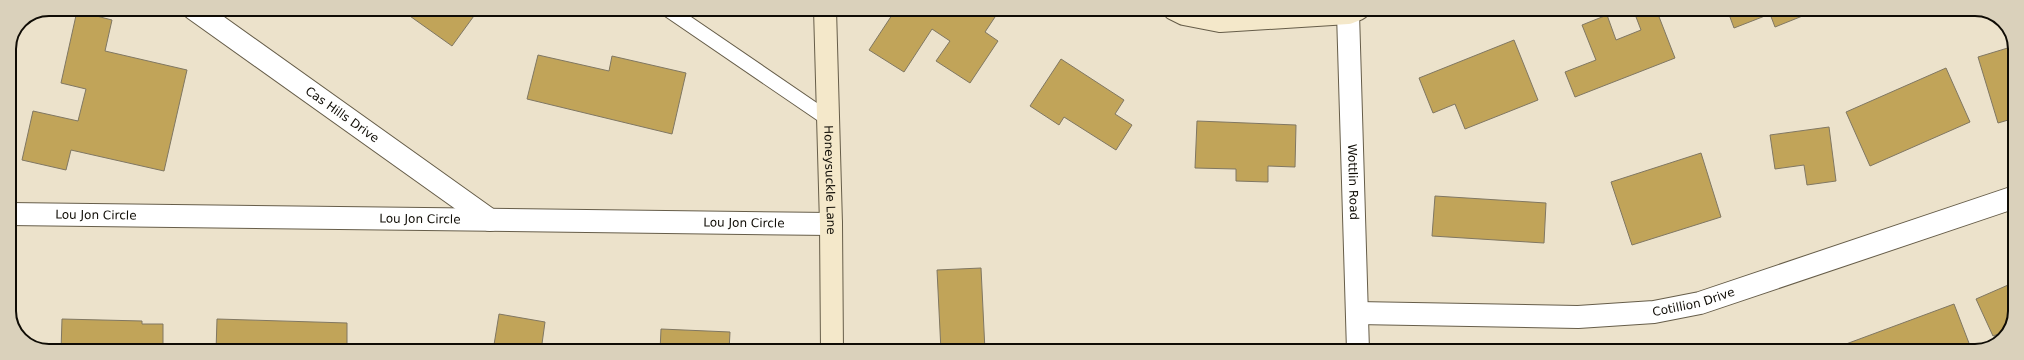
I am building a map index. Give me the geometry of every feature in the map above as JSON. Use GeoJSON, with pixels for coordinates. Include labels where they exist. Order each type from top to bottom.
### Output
{"type":"FeatureCollection","features":[{"type":"Feature","properties":{"kind":"street","name":"Cas Hills Drive"},"geometry":{"type":"LineString","coordinates":[[204,16],[490,220]]}},
{"type":"Feature","properties":{"kind":"street","name":"Honeysuckle Lane"},"geometry":{"type":"LineString","coordinates":[[825,16],[831,224],[832,344]]}},
{"type":"Feature","properties":{"kind":"street"},"geometry":{"type":"LineString","coordinates":[[1194,16],[1220,21],[1286,16]]}},
{"type":"Feature","properties":{"kind":"street","name":"Wottlin Road"},"geometry":{"type":"LineString","coordinates":[[1353,16],[1358,344]]}},
{"type":"Feature","properties":{"kind":"street","name":"Cotillion Drive"},"geometry":{"type":"LineString","coordinates":[[1357,313],[1578,317],[1654,312],[1700,303],[2008,200]]}},
{"type":"Feature","properties":{"kind":"street","name":"Lou Jon Circle"},"geometry":{"type":"LineString","coordinates":[[16,214],[831,224]]}},
{"type":"Feature","properties":{"kind":"lane"},"geometry":{"type":"LineString","coordinates":[[676,16],[828,119]]}},
{"type":"Feature","properties":{"kind":"building"},"geometry":{"type":"Polygon","coordinates":[[[76,16],[96,16],[112,20],[105,51],[187,70],[164,171],[71,150],[66,170],[22,160],[33,111],[78,121],[86,89],[61,83],[76,16]]]}},
{"type":"Feature","properties":{"kind":"building"},"geometry":{"type":"Polygon","coordinates":[[[410,16],[474,16],[452,46],[410,16]]]}},
{"type":"Feature","properties":{"kind":"building"},"geometry":{"type":"Polygon","coordinates":[[[891,16],[996,16],[985,32],[998,41],[970,83],[936,61],[950,41],[932,29],[904,72],[869,50],[891,16]]]}},
{"type":"Feature","properties":{"kind":"building"},"geometry":{"type":"Polygon","coordinates":[[[1607,16],[1616,40],[1641,30],[1636,16],[1659,16],[1675,58],[1575,97],[1565,72],[1596,60],[1582,25],[1607,16]]]}},
{"type":"Feature","properties":{"kind":"building"},"geometry":{"type":"Polygon","coordinates":[[[1730,16],[1765,16],[1734,28],[1730,16]]]}},
{"type":"Feature","properties":{"kind":"building"},"geometry":{"type":"Polygon","coordinates":[[[1771,16],[1802,16],[1775,27],[1771,16]]]}},
{"type":"Feature","properties":{"kind":"building"},"geometry":{"type":"Polygon","coordinates":[[[1514,40],[1538,100],[1465,129],[1455,104],[1433,113],[1419,78],[1514,40]]]}},
{"type":"Feature","properties":{"kind":"building"},"geometry":{"type":"Polygon","coordinates":[[[2008,48],[2008,120],[1998,123],[1978,57],[2008,48]]]}},
{"type":"Feature","properties":{"kind":"building"},"geometry":{"type":"Polygon","coordinates":[[[538,55],[609,71],[612,56],[686,73],[672,134],[527,99],[538,55]]]}},
{"type":"Feature","properties":{"kind":"building"},"geometry":{"type":"Polygon","coordinates":[[[1061,59],[1124,100],[1115,114],[1132,125],[1116,150],[1064,117],[1059,125],[1030,106],[1061,59]]]}},
{"type":"Feature","properties":{"kind":"building"},"geometry":{"type":"Polygon","coordinates":[[[1946,68],[1970,122],[1870,166],[1846,112],[1946,68]]]}},
{"type":"Feature","properties":{"kind":"building"},"geometry":{"type":"Polygon","coordinates":[[[1197,121],[1296,125],[1295,167],[1268,166],[1268,182],[1236,181],[1236,169],[1195,168],[1197,121]]]}},
{"type":"Feature","properties":{"kind":"building"},"geometry":{"type":"Polygon","coordinates":[[[1829,127],[1836,181],[1807,185],[1804,165],[1775,169],[1770,135],[1829,127]]]}},
{"type":"Feature","properties":{"kind":"building"},"geometry":{"type":"Polygon","coordinates":[[[1701,153],[1721,217],[1632,245],[1611,182],[1701,153]]]}},
{"type":"Feature","properties":{"kind":"building"},"geometry":{"type":"Polygon","coordinates":[[[1435,196],[1546,203],[1544,243],[1432,236],[1435,196]]]}},
{"type":"Feature","properties":{"kind":"building"},"geometry":{"type":"Polygon","coordinates":[[[981,268],[985,344],[941,344],[937,270],[981,268]]]}},
{"type":"Feature","properties":{"kind":"building"},"geometry":{"type":"Polygon","coordinates":[[[2008,285],[2008,315],[2005,326],[1999,334],[1993,336],[1976,299],[2008,285]]]}},
{"type":"Feature","properties":{"kind":"building"},"geometry":{"type":"Polygon","coordinates":[[[1954,304],[1969,344],[1846,344],[1954,304]]]}},
{"type":"Feature","properties":{"kind":"building"},"geometry":{"type":"Polygon","coordinates":[[[499,314],[545,322],[542,344],[494,344],[499,314]]]}},
{"type":"Feature","properties":{"kind":"building"},"geometry":{"type":"Polygon","coordinates":[[[62,319],[142,321],[142,324],[163,324],[163,344],[61,344],[62,319]]]}},
{"type":"Feature","properties":{"kind":"building"},"geometry":{"type":"Polygon","coordinates":[[[217,319],[347,323],[347,344],[216,344],[217,319]]]}},
{"type":"Feature","properties":{"kind":"building"},"geometry":{"type":"Polygon","coordinates":[[[661,329],[730,332],[729,344],[660,344],[661,329]]]}}]}
